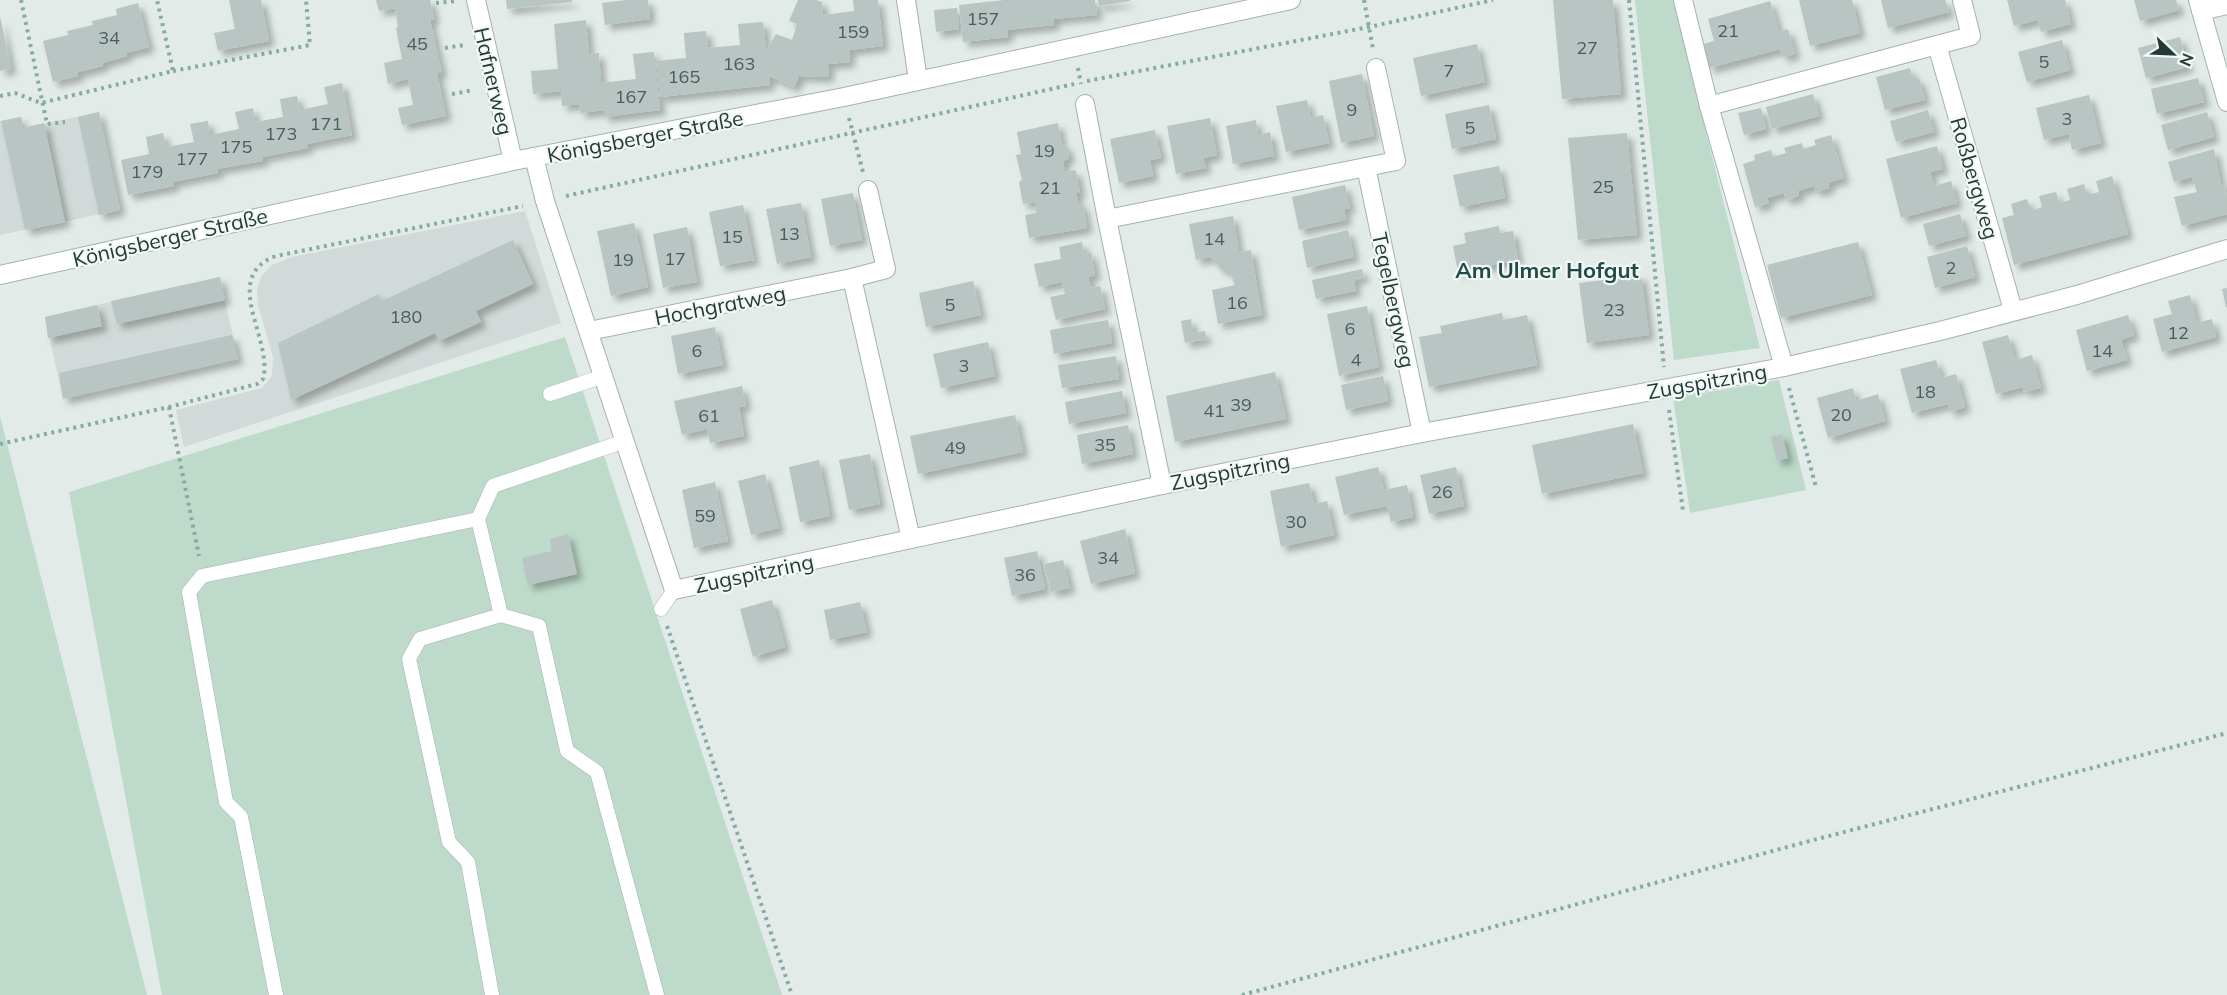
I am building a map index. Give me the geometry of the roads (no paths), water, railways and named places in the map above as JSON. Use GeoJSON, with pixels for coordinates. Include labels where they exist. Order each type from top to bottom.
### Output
{"type":"FeatureCollection","features":[{"type":"Feature","properties":{"kind":"street","name":"Hafnerweg"},"geometry":{"type":"LineString","coordinates":[[476,0],[513,161]]}},
{"type":"Feature","properties":{"kind":"street"},"geometry":{"type":"LineString","coordinates":[[906,0],[918,80]]}},
{"type":"Feature","properties":{"kind":"street","name":"Königsberger Straße"},"geometry":{"type":"LineString","coordinates":[[0,275],[513,161],[844,97],[1291,0]]}},
{"type":"Feature","properties":{"kind":"street"},"geometry":{"type":"LineString","coordinates":[[1683,0],[1709,106],[1784,367]]}},
{"type":"Feature","properties":{"kind":"street"},"geometry":{"type":"LineString","coordinates":[[1709,106],[1971,36],[1962,0]]}},
{"type":"Feature","properties":{"kind":"street"},"geometry":{"type":"LineString","coordinates":[[2227,5],[2199,6],[2227,102]]}},
{"type":"Feature","properties":{"kind":"street","name":"Roßbergweg"},"geometry":{"type":"LineString","coordinates":[[1936,45],[2013,310]]}},
{"type":"Feature","properties":{"kind":"street"},"geometry":{"type":"LineString","coordinates":[[1107,219],[1396,160],[1376,68]]}},
{"type":"Feature","properties":{"kind":"street"},"geometry":{"type":"LineString","coordinates":[[1085,104],[1162,484]]}},
{"type":"Feature","properties":{"kind":"street","name":"Zugspitzring"},"geometry":{"type":"LineString","coordinates":[[534,157],[545,201],[675,590],[1162,484],[1422,433],[1784,367],[1940,331],[2077,295],[2227,249]]}},
{"type":"Feature","properties":{"kind":"street","name":"Tegelbergweg"},"geometry":{"type":"LineString","coordinates":[[1366,167],[1422,433]]}},
{"type":"Feature","properties":{"kind":"street","name":"Hochgratweg"},"geometry":{"type":"LineString","coordinates":[[589,331],[852,278],[886,269],[868,190]]}},
{"type":"Feature","properties":{"kind":"street"},"geometry":{"type":"LineString","coordinates":[[852,278],[911,539]]}},
{"type":"Feature","properties":{"kind":"lane"},"geometry":{"type":"LineString","coordinates":[[550,394],[604,376]]}},
{"type":"Feature","properties":{"kind":"lane"},"geometry":{"type":"LineString","coordinates":[[501,615],[478,519],[493,486],[626,441]]}},
{"type":"Feature","properties":{"kind":"lane"},"geometry":{"type":"LineString","coordinates":[[276,995],[241,818],[226,802],[189,592],[202,576],[478,519]]}},
{"type":"Feature","properties":{"kind":"lane"},"geometry":{"type":"LineString","coordinates":[[661,609],[675,590]]}},
{"type":"Feature","properties":{"kind":"lane"},"geometry":{"type":"LineString","coordinates":[[492,995],[468,862],[449,843],[409,659],[420,639],[501,615],[539,626],[567,751],[597,772],[657,995]]}},
{"type":"Feature","properties":{"kind":"district","name":"Am Ulmer Hofgut"},"geometry":{"type":"Point","coordinates":[1547,270]}}]}
